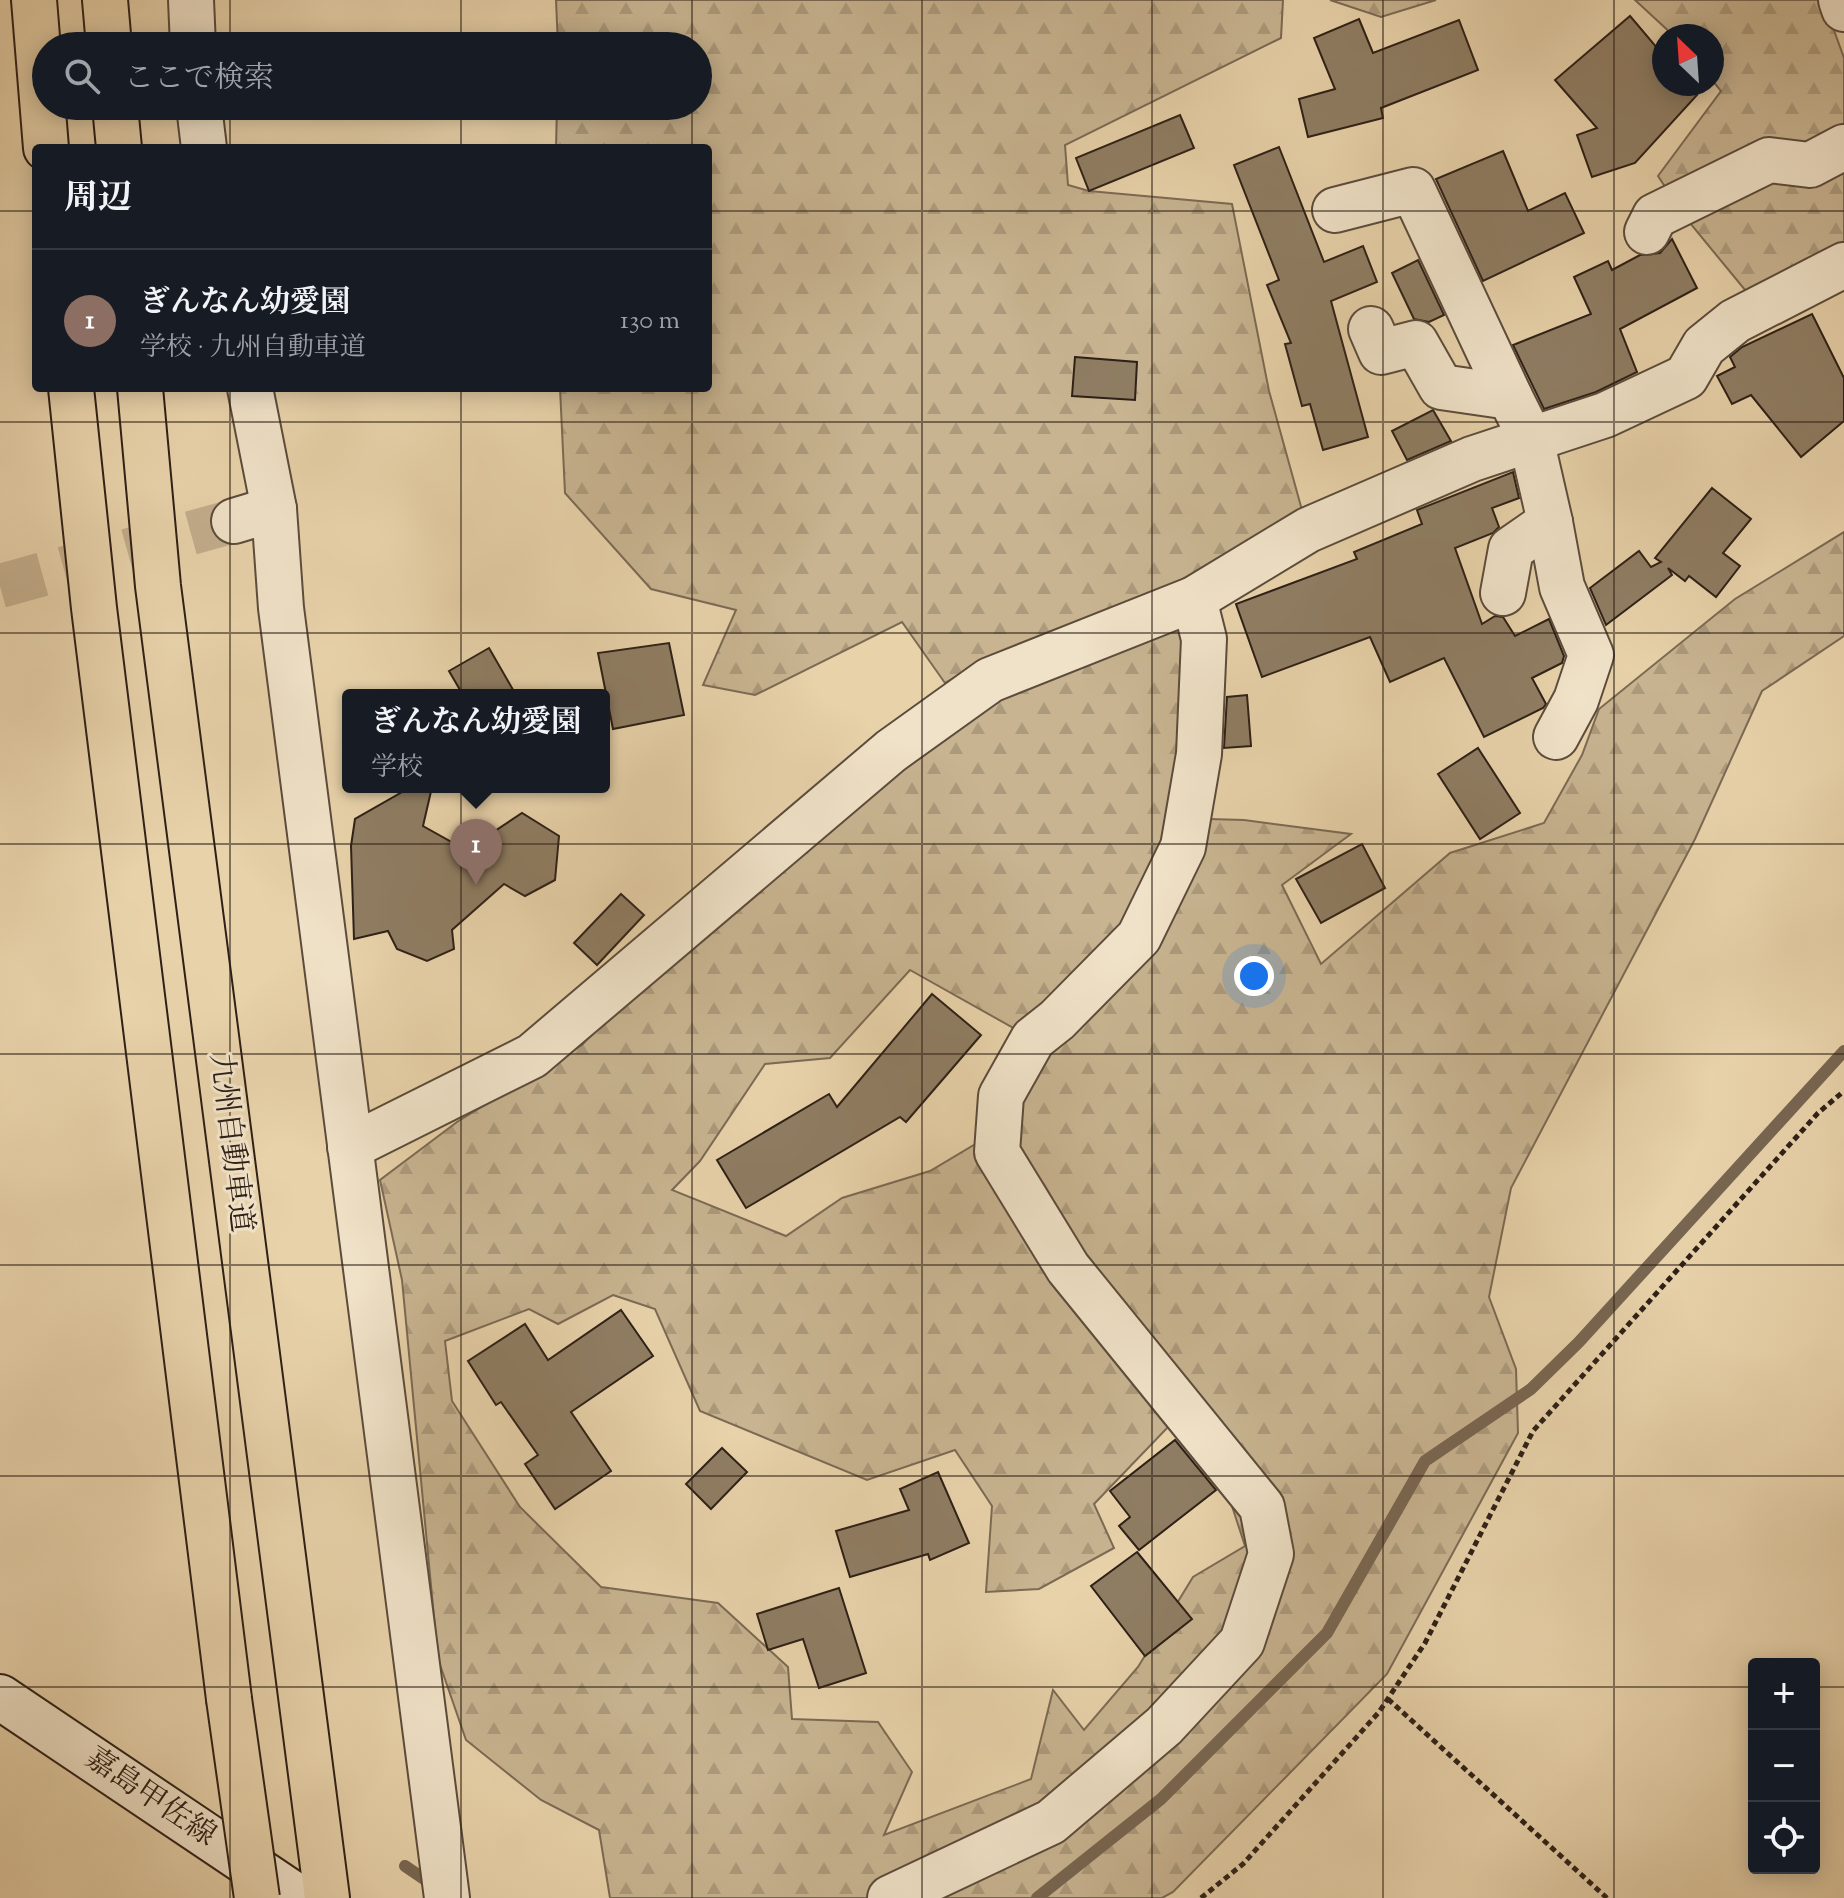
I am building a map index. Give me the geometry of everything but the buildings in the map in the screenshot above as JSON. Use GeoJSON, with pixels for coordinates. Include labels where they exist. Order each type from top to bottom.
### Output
{"type":"FeatureCollection","features":[{"type":"Feature","properties":{"kind":"highway"},"geometry":{"type":"LineString","coordinates":[[34,0],[37,32]]}},
{"type":"Feature","properties":{"kind":"highway"},"geometry":{"type":"LineString","coordinates":[[105,0],[108,32]]}},
{"type":"Feature","properties":{"kind":"highway"},"geometry":{"type":"LineString","coordinates":[[44,120],[46,144]]}},
{"type":"Feature","properties":{"kind":"highway"},"geometry":{"type":"LineString","coordinates":[[116,120],[119,144]]}},
{"type":"Feature","properties":{"kind":"highway"},"geometry":{"type":"LineString","coordinates":[[71,392],[98,640],[229,1699],[257,1898]]}},
{"type":"Feature","properties":{"kind":"highway","name":"九州自動車道"},"geometry":{"type":"LineString","coordinates":[[140,392],[158,586],[327,1898]]}},
{"type":"Feature","properties":{"kind":"street"},"geometry":{"type":"LineString","coordinates":[[191,0],[192,32]]}},
{"type":"Feature","properties":{"kind":"street"},"geometry":{"type":"LineString","coordinates":[[1841,0],[1844,9]]}},
{"type":"Feature","properties":{"kind":"street"},"geometry":{"type":"LineString","coordinates":[[201,120],[204,144]]}},
{"type":"Feature","properties":{"kind":"street"},"geometry":{"type":"LineString","coordinates":[[1647,232],[1655,216],[1769,160],[1810,165],[1844,147]]}},
{"type":"Feature","properties":{"kind":"street"},"geometry":{"type":"LineString","coordinates":[[1335,210],[1413,190],[1531,439],[1562,587],[1591,655],[1576,700],[1556,737]]}},
{"type":"Feature","properties":{"kind":"street"},"geometry":{"type":"LineString","coordinates":[[350,1147],[532,1056],[891,751],[990,680],[1194,599],[1308,530],[1472,459],[1605,415],[1686,377],[1704,346],[1735,321],[1844,265]]}},
{"type":"Feature","properties":{"kind":"street"},"geometry":{"type":"LineString","coordinates":[[1371,329],[1381,352],[1416,343],[1441,387],[1510,397]]}},
{"type":"Feature","properties":{"kind":"street"},"geometry":{"type":"LineString","coordinates":[[250,392],[254,515],[281,608],[447,1898]]}},
{"type":"Feature","properties":{"kind":"street"},"geometry":{"type":"LineString","coordinates":[[1503,593],[1511,549],[1550,522]]}},
{"type":"Feature","properties":{"kind":"street"},"geometry":{"type":"LineString","coordinates":[[890,1898],[1051,1822],[1164,1726],[1242,1642],[1271,1554],[1262,1507],[1068,1268],[997,1152],[1001,1096],[1033,1039],[1057,1020],[1139,937],[1183,847],[1199,739],[1204,639],[1194,599]]}},
{"type":"Feature","properties":{"kind":"street","name":"嘉島甲佐線"},"geometry":{"type":"LineString","coordinates":[[0,1697],[299,1898]]}},
{"type":"Feature","properties":{"kind":"path"},"geometry":{"type":"LineString","coordinates":[[1201,1898],[1243,1864],[1388,1699],[1425,1643],[1533,1431],[1818,1113],[1844,1091]]}},
{"type":"Feature","properties":{"kind":"path"},"geometry":{"type":"LineString","coordinates":[[1388,1699],[1607,1898]]}},
{"type":"Feature","properties":{"kind":"green space"},"geometry":{"type":"Polygon","coordinates":[[[556,0],[1283,0],[1281,38],[1065,145],[1068,185],[1089,191],[1232,204],[1269,391],[1305,521],[1202,579],[989,659],[945,683],[902,622],[755,695],[703,685],[736,610],[651,589],[565,493],[560,392],[712,392],[712,144],[556,144],[557,120],[712,120],[712,32],[557,32],[556,0]]]}},
{"type":"Feature","properties":{"kind":"green space"},"geometry":{"type":"Polygon","coordinates":[[[1330,0],[1436,0],[1381,17],[1330,0]]]}},
{"type":"Feature","properties":{"kind":"green space"},"geometry":{"type":"Polygon","coordinates":[[[1635,0],[1823,0],[1844,58],[1844,251],[1750,296],[1685,217],[1658,176],[1717,96],[1724,96],[1724,24],[1661,24],[1635,0]]]}},
{"type":"Feature","properties":{"kind":"green space"},"geometry":{"type":"Polygon","coordinates":[[[1844,532],[1844,636],[1762,691],[1695,839],[1511,1188],[1489,1297],[1516,1369],[1518,1433],[1387,1674],[1173,1892],[1162,1898],[610,1898],[599,1830],[541,1800],[466,1740],[438,1659],[402,1280],[380,1180],[457,1122],[582,1045],[649,972],[819,828],[970,717],[1088,653],[1168,625],[1193,627],[1174,818],[1244,820],[1351,834],[1282,885],[1321,964],[1450,853],[1544,823],[1582,755],[1599,709],[1735,599],[1844,532]],[[910,970],[830,1058],[765,1064],[700,1161],[672,1190],[786,1236],[842,1198],[930,1171],[982,1140],[1033,1039],[910,970]],[[613,1295],[558,1324],[529,1309],[445,1341],[452,1401],[520,1507],[601,1587],[718,1603],[788,1667],[792,1719],[878,1722],[912,1772],[884,1835],[1031,1779],[1053,1690],[1084,1730],[1138,1667],[1193,1577],[1245,1546],[1232,1506],[1266,1480],[1168,1427],[1094,1504],[1114,1548],[1039,1589],[986,1592],[992,1506],[955,1450],[867,1480],[700,1411],[655,1309],[613,1295]]]}},
{"type":"Feature","properties":{"kind":"waterway"},"geometry":{"type":"LineString","coordinates":[[1037,1898],[1161,1799],[1327,1633],[1425,1461],[1531,1389],[1579,1342],[1844,1051]]}},
{"type":"Feature","properties":{"kind":"waterway"},"geometry":{"type":"LineString","coordinates":[[405,1866],[433,1885]]}},
{"type":"Feature","properties":{"kind":"tunnel"},"geometry":{"type":"LineString","coordinates":[[0,586],[234,521]]}},
{"type":"Feature","properties":{"kind":"place","name":"ぎんなん幼愛園"},"geometry":{"type":"Point","coordinates":[476,885]}}]}
